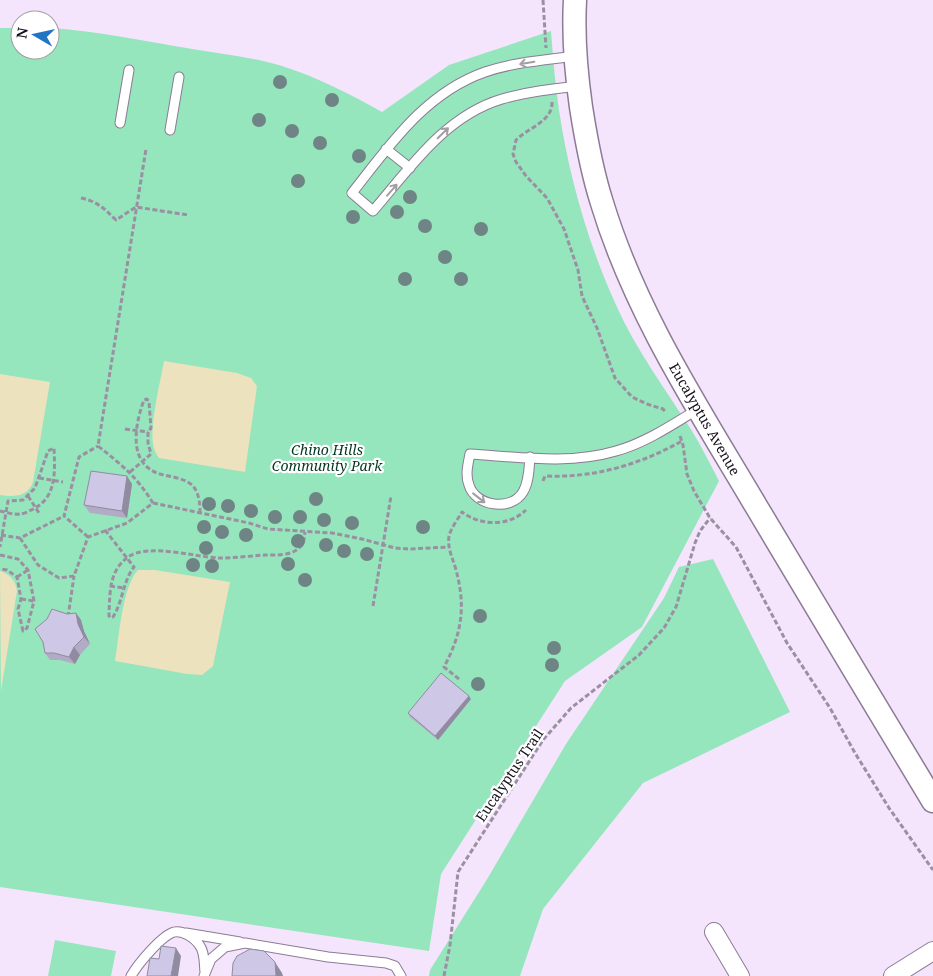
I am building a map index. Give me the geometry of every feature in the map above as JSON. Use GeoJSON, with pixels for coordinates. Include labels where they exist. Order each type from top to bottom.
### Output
{"type":"FeatureCollection","features":[{"type":"Feature","properties":{"kind":"street","name":"Eucalyptus Avenue"},"geometry":{"type":"LineString","coordinates":[[575,0],[578,86],[590,158],[602,203],[631,281],[651,324],[698,409],[933,801]]}},
{"type":"Feature","properties":{"kind":"street"},"geometry":{"type":"LineString","coordinates":[[714,932],[740,976]]}},
{"type":"Feature","properties":{"kind":"street"},"geometry":{"type":"LineString","coordinates":[[893,976],[933,951]]}},
{"type":"Feature","properties":{"kind":"lane"},"geometry":{"type":"LineString","coordinates":[[576,56],[502,67],[455,85],[427,105],[400,133],[352,193],[373,211],[445,130],[474,110],[512,96],[578,86]]}},
{"type":"Feature","properties":{"kind":"lane"},"geometry":{"type":"LineString","coordinates":[[120,123],[129,70]]}},
{"type":"Feature","properties":{"kind":"lane"},"geometry":{"type":"LineString","coordinates":[[170,130],[179,77]]}},
{"type":"Feature","properties":{"kind":"lane"},"geometry":{"type":"LineString","coordinates":[[386,149],[410,168]]}},
{"type":"Feature","properties":{"kind":"lane"},"geometry":{"type":"LineString","coordinates":[[530,458],[527,481],[522,493],[515,500],[497,504],[486,503],[475,497],[469,486],[466,474],[470,454],[530,458],[572,458],[603,454],[638,443],[698,409]]}},
{"type":"Feature","properties":{"kind":"lane"},"geometry":{"type":"LineString","coordinates":[[131,976],[164,938],[175,932],[328,957],[386,962],[394,966],[401,976]]}},
{"type":"Feature","properties":{"kind":"lane"},"geometry":{"type":"LineString","coordinates":[[186,933],[200,946],[203,955],[204,974]]}},
{"type":"Feature","properties":{"kind":"lane"},"geometry":{"type":"LineString","coordinates":[[204,974],[211,959],[225,947],[245,944]]}},
{"type":"Feature","properties":{"kind":"path"},"geometry":{"type":"LineString","coordinates":[[552,106],[548,116],[516,140],[514,154],[516,162],[526,176],[547,198],[564,229],[578,270],[582,296],[593,317],[613,372],[619,384],[632,397],[664,409],[674,424],[682,441],[688,479],[710,518],[736,547],[787,643],[830,708],[889,808],[933,870]]}},
{"type":"Feature","properties":{"kind":"path"},"geometry":{"type":"LineString","coordinates":[[98,446],[146,149]]}},
{"type":"Feature","properties":{"kind":"path"},"geometry":{"type":"LineString","coordinates":[[81,198],[101,205],[116,220],[136,207],[188,215]]}},
{"type":"Feature","properties":{"kind":"path"},"geometry":{"type":"LineString","coordinates":[[130,472],[142,461],[151,454],[148,443],[148,432],[151,428],[149,402],[147,399],[144,400],[136,430],[137,445],[142,461],[155,472],[192,485],[197,494],[200,512]]}},
{"type":"Feature","properties":{"kind":"path"},"geometry":{"type":"LineString","coordinates":[[125,429],[148,432]]}},
{"type":"Feature","properties":{"kind":"path"},"geometry":{"type":"LineString","coordinates":[[542,482],[545,476],[584,475],[626,466],[682,441]]}},
{"type":"Feature","properties":{"kind":"path"},"geometry":{"type":"LineString","coordinates":[[98,446],[130,472],[141,484],[152,503]]}},
{"type":"Feature","properties":{"kind":"path"},"geometry":{"type":"LineString","coordinates":[[1,536],[20,538],[64,516],[79,457],[98,446]]}},
{"type":"Feature","properties":{"kind":"path"},"geometry":{"type":"LineString","coordinates":[[0,511],[6,512],[21,514],[36,508],[44,501],[52,491],[55,480],[54,448],[48,451],[35,488],[23,500],[8,501],[6,512],[1,536],[0,547]]}},
{"type":"Feature","properties":{"kind":"path"},"geometry":{"type":"LineString","coordinates":[[39,478],[63,482]]}},
{"type":"Feature","properties":{"kind":"path"},"geometry":{"type":"LineString","coordinates":[[28,496],[39,513]]}},
{"type":"Feature","properties":{"kind":"path"},"geometry":{"type":"LineString","coordinates":[[373,606],[391,496]]}},
{"type":"Feature","properties":{"kind":"path"},"geometry":{"type":"LineString","coordinates":[[68,621],[74,576],[88,537],[127,523],[152,503],[200,512],[268,529],[332,534],[409,549],[448,547]]}},
{"type":"Feature","properties":{"kind":"path"},"geometry":{"type":"LineString","coordinates":[[460,679],[444,667],[453,650],[459,632],[461,612],[457,576],[448,547],[450,533],[462,512],[471,519],[480,522],[498,522],[517,517],[530,506]]}},
{"type":"Feature","properties":{"kind":"path"},"geometry":{"type":"LineString","coordinates":[[64,516],[88,537]]}},
{"type":"Feature","properties":{"kind":"path","name":"Eucalyptus Trail"},"geometry":{"type":"LineString","coordinates":[[444,976],[450,944],[458,872],[543,740],[571,708],[639,655],[664,628],[676,607],[694,543],[710,518]]}},
{"type":"Feature","properties":{"kind":"path"},"geometry":{"type":"LineString","coordinates":[[105,530],[127,558],[134,567],[124,588],[119,606],[114,617],[111,618],[108,613],[110,586],[114,573],[127,558],[139,552],[153,551],[218,558],[280,555],[300,548],[304,542],[304,532]]}},
{"type":"Feature","properties":{"kind":"path"},"geometry":{"type":"LineString","coordinates":[[20,538],[38,565],[59,578],[74,576]]}},
{"type":"Feature","properties":{"kind":"path"},"geometry":{"type":"LineString","coordinates":[[0,556],[18,559],[28,570],[34,601],[27,628],[23,631],[18,609],[21,599],[17,578],[7,570],[0,568]]}},
{"type":"Feature","properties":{"kind":"path"},"geometry":{"type":"LineString","coordinates":[[17,578],[28,570]]}},
{"type":"Feature","properties":{"kind":"path"},"geometry":{"type":"LineString","coordinates":[[110,586],[124,588]]}},
{"type":"Feature","properties":{"kind":"path"},"geometry":{"type":"LineString","coordinates":[[21,599],[34,601]]}},
{"type":"Feature","properties":{"kind":"green space","name":"Chino Hills Community Park"},"geometry":{"type":"Polygon","coordinates":[[[0,28],[10,28],[10,60],[60,60],[60,29],[88,32],[260,60],[295,70],[321,81],[346,92],[382,112],[449,65],[551,31],[563,135],[574,185],[588,234],[606,282],[624,322],[652,370],[696,437],[719,481],[642,627],[565,681],[441,874],[429,951],[0,887],[0,28]]]}},
{"type":"Feature","properties":{"kind":"green space"},"geometry":{"type":"Polygon","coordinates":[[[713,559],[790,712],[643,783],[543,909],[520,976],[429,976],[430,970],[486,881],[566,744],[664,598],[679,567],[713,559]]]}},
{"type":"Feature","properties":{"kind":"green space"},"geometry":{"type":"Polygon","coordinates":[[[55,940],[116,951],[111,976],[48,976],[55,940]]]}},
{"type":"Feature","properties":{"kind":"sand"},"geometry":{"type":"Polygon","coordinates":[[[164,361],[237,373],[251,378],[257,386],[245,472],[159,458],[155,452],[152,436],[164,361]]]}},
{"type":"Feature","properties":{"kind":"sand"},"geometry":{"type":"Polygon","coordinates":[[[0,374],[50,382],[33,482],[28,491],[15,496],[0,495],[0,374]]]}},
{"type":"Feature","properties":{"kind":"sand"},"geometry":{"type":"Polygon","coordinates":[[[138,570],[155,570],[230,582],[213,666],[202,675],[115,661],[128,588],[138,570]]]}},
{"type":"Feature","properties":{"kind":"sand"},"geometry":{"type":"Polygon","coordinates":[[[0,571],[12,578],[17,591],[1,691],[0,571]]]}},
{"type":"Feature","properties":{"kind":"building"},"geometry":{"type":"Polygon","coordinates":[[[91,471],[127,476],[122,511],[84,505],[91,471]]]}},
{"type":"Feature","properties":{"kind":"building"},"geometry":{"type":"Polygon","coordinates":[[[52,609],[67,614],[76,613],[78,624],[84,637],[74,647],[69,657],[45,653],[43,642],[35,629],[47,619],[52,609]]]}},
{"type":"Feature","properties":{"kind":"building"},"geometry":{"type":"Polygon","coordinates":[[[441,673],[469,696],[435,736],[408,713],[441,673]]]}},
{"type":"Feature","properties":{"kind":"building"},"geometry":{"type":"Polygon","coordinates":[[[161,946],[176,948],[171,976],[147,976],[150,958],[159,959],[161,946]]]}},
{"type":"Feature","properties":{"kind":"building"},"geometry":{"type":"Polygon","coordinates":[[[250,949],[264,951],[275,962],[276,976],[232,976],[233,963],[237,956],[250,949]]]}}]}
